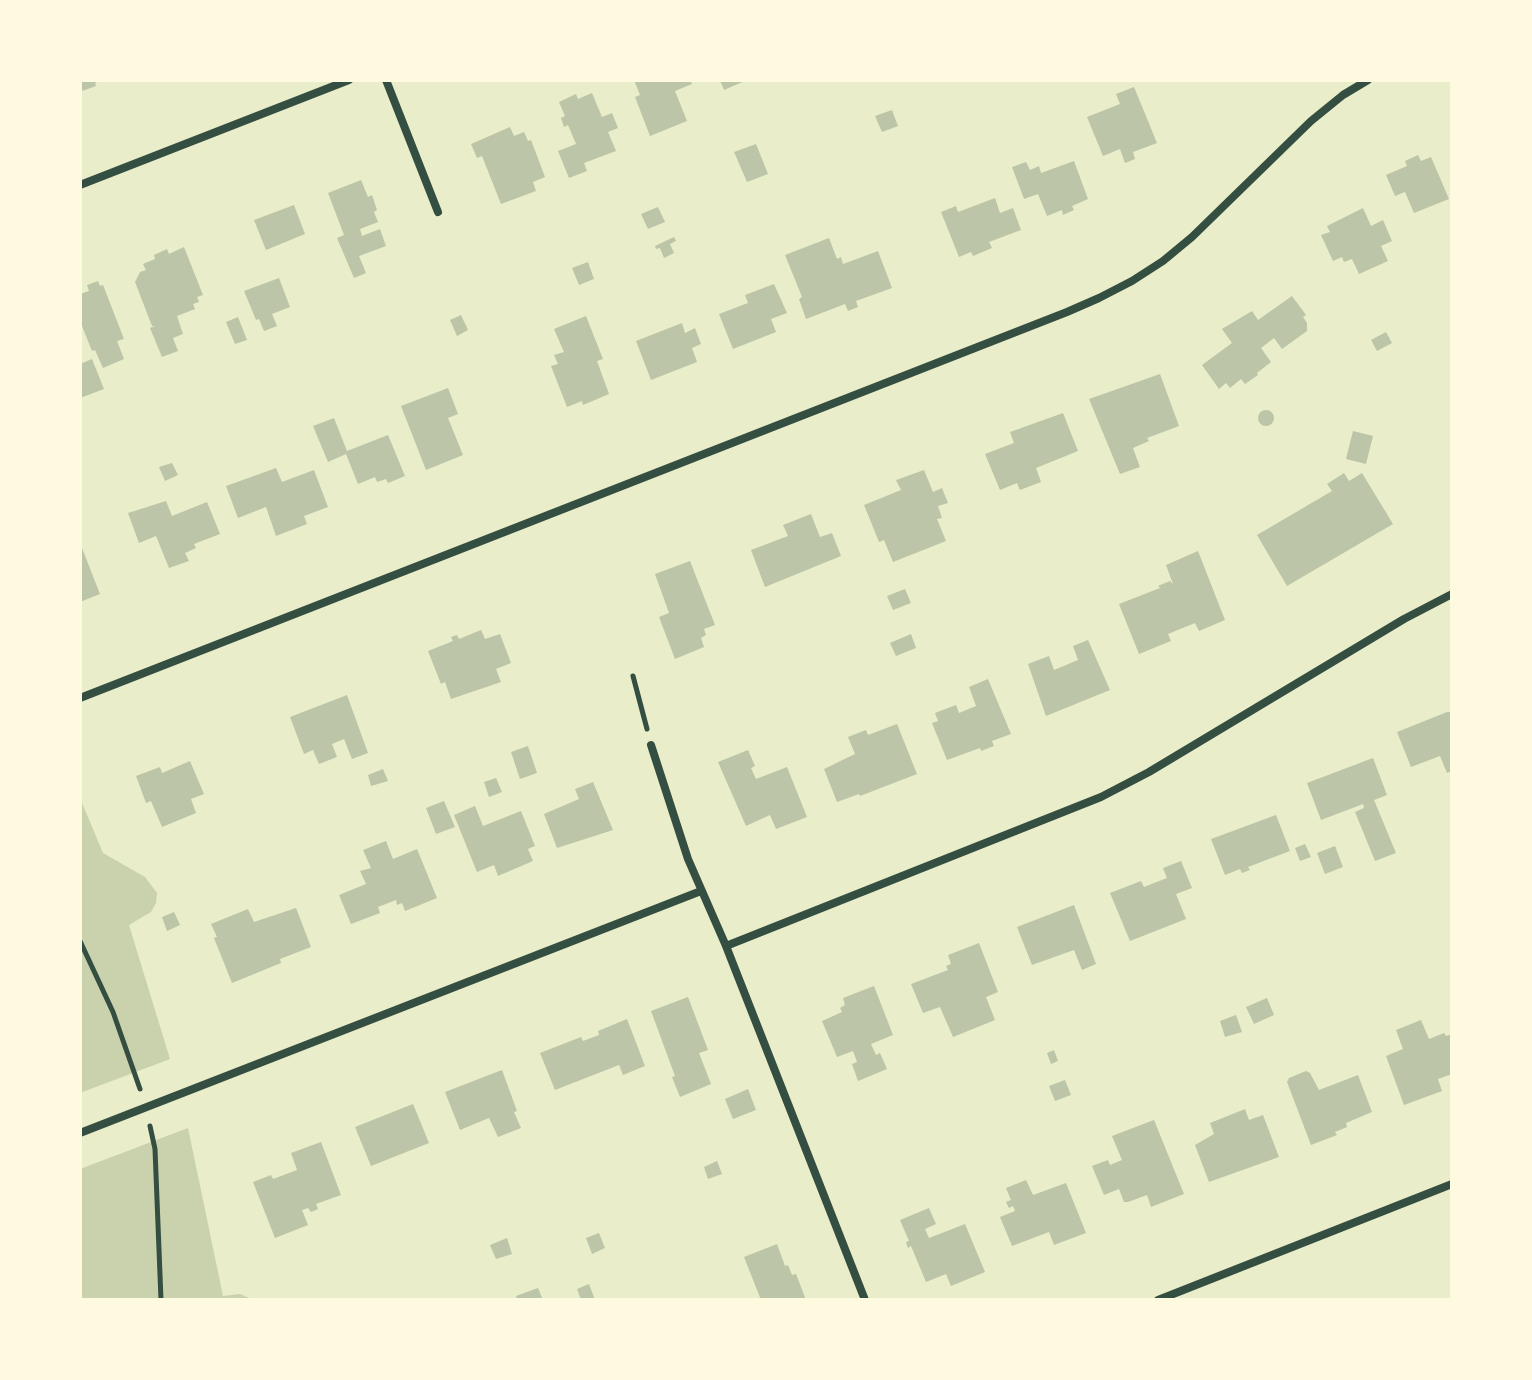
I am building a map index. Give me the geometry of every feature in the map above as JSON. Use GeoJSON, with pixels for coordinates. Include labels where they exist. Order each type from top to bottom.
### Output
{"type":"FeatureCollection","features":[{"type":"Feature","properties":{"kind":"street"},"geometry":{"type":"LineString","coordinates":[[80,185],[349,80]]}},
{"type":"Feature","properties":{"kind":"street"},"geometry":{"type":"LineString","coordinates":[[386,80],[438,212]]}},
{"type":"Feature","properties":{"kind":"street"},"geometry":{"type":"LineString","coordinates":[[80,698],[1099,298],[1132,281],[1192,237],[1311,121],[1343,95],[1368,80]]}},
{"type":"Feature","properties":{"kind":"street"},"geometry":{"type":"LineString","coordinates":[[726,946],[1101,797],[1452,594]]}},
{"type":"Feature","properties":{"kind":"street"},"geometry":{"type":"LineString","coordinates":[[651,745],[701,891],[726,946],[865,1300]]}},
{"type":"Feature","properties":{"kind":"street"},"geometry":{"type":"LineString","coordinates":[[80,1133],[701,891]]}},
{"type":"Feature","properties":{"kind":"street"},"geometry":{"type":"LineString","coordinates":[[1158,1300],[1452,1184]]}},
{"type":"Feature","properties":{"kind":"path"},"geometry":{"type":"LineString","coordinates":[[633,676],[651,745]]}},
{"type":"Feature","properties":{"kind":"green space"},"geometry":{"type":"Polygon","coordinates":[[[80,798],[103,853],[145,877],[157,893],[151,912],[129,925],[170,1059],[80,1093],[80,798]]]}},
{"type":"Feature","properties":{"kind":"green space"},"geometry":{"type":"Polygon","coordinates":[[[188,1128],[223,1296],[240,1294],[254,1300],[80,1300],[80,1169],[188,1128]]]}},
{"type":"Feature","properties":{"kind":"building"},"geometry":{"type":"Polygon","coordinates":[[[80,80],[101,80],[95,83],[96,86],[82,91],[80,80]]]}},
{"type":"Feature","properties":{"kind":"building"},"geometry":{"type":"Polygon","coordinates":[[[634,80],[690,80],[692,84],[675,91],[687,121],[650,136],[635,97],[640,95],[634,80]]]}},
{"type":"Feature","properties":{"kind":"building"},"geometry":{"type":"Polygon","coordinates":[[[720,80],[747,80],[724,90],[720,80]]]}},
{"type":"Feature","properties":{"kind":"building"},"geometry":{"type":"Polygon","coordinates":[[[1134,87],[1157,143],[1133,152],[1135,159],[1125,163],[1120,149],[1103,156],[1087,117],[1120,104],[1116,94],[1134,87]]]}},
{"type":"Feature","properties":{"kind":"building"},"geometry":{"type":"Polygon","coordinates":[[[592,93],[602,117],[612,113],[618,128],[608,132],[616,151],[584,163],[587,171],[569,178],[558,151],[576,144],[568,125],[564,127],[561,118],[565,116],[559,102],[576,94],[578,99],[592,93]]]}},
{"type":"Feature","properties":{"kind":"building"},"geometry":{"type":"Polygon","coordinates":[[[892,110],[898,126],[882,132],[875,116],[892,110]]]}},
{"type":"Feature","properties":{"kind":"building"},"geometry":{"type":"Polygon","coordinates":[[[510,127],[514,136],[524,132],[528,141],[531,140],[545,177],[533,182],[536,191],[501,204],[482,156],[477,158],[471,144],[510,127]]]}},
{"type":"Feature","properties":{"kind":"building"},"geometry":{"type":"Polygon","coordinates":[[[756,144],[768,174],[747,182],[734,152],[756,144]]]}},
{"type":"Feature","properties":{"kind":"building"},"geometry":{"type":"Polygon","coordinates":[[[1418,155],[1421,161],[1431,157],[1449,199],[1414,213],[1405,192],[1395,196],[1386,175],[1407,166],[1405,161],[1418,155]]]}},
{"type":"Feature","properties":{"kind":"building"},"geometry":{"type":"Polygon","coordinates":[[[1074,161],[1088,199],[1072,206],[1074,210],[1063,215],[1062,210],[1047,216],[1038,194],[1024,199],[1012,167],[1026,162],[1030,170],[1039,166],[1041,173],[1074,161]]]}},
{"type":"Feature","properties":{"kind":"building"},"geometry":{"type":"Polygon","coordinates":[[[361,180],[368,197],[372,195],[378,222],[360,229],[362,236],[380,229],[386,246],[359,256],[366,273],[354,278],[337,238],[344,235],[328,193],[361,180]]]}},
{"type":"Feature","properties":{"kind":"building"},"geometry":{"type":"Polygon","coordinates":[[[995,198],[1000,213],[1013,208],[1021,230],[989,242],[992,248],[973,256],[971,252],[959,257],[941,212],[956,206],[958,212],[995,198]]]}},
{"type":"Feature","properties":{"kind":"building"},"geometry":{"type":"Polygon","coordinates":[[[294,205],[305,234],[266,250],[254,220],[294,205]]]}},
{"type":"Feature","properties":{"kind":"building"},"geometry":{"type":"Polygon","coordinates":[[[658,207],[665,222],[648,229],[641,214],[658,207]]]}},
{"type":"Feature","properties":{"kind":"building"},"geometry":{"type":"Polygon","coordinates":[[[1363,208],[1371,226],[1383,220],[1392,241],[1381,246],[1388,261],[1359,274],[1352,259],[1344,262],[1342,257],[1333,261],[1321,235],[1330,232],[1327,226],[1363,208]]]}},
{"type":"Feature","properties":{"kind":"building"},"geometry":{"type":"Polygon","coordinates":[[[674,237],[676,241],[670,244],[674,253],[664,258],[660,248],[656,249],[655,246],[674,237]]]}},
{"type":"Feature","properties":{"kind":"building"},"geometry":{"type":"Polygon","coordinates":[[[829,238],[837,259],[841,257],[843,264],[878,251],[892,288],[856,301],[858,307],[848,311],[845,304],[806,319],[799,299],[802,297],[785,255],[829,238]]]}},
{"type":"Feature","properties":{"kind":"building"},"geometry":{"type":"Polygon","coordinates":[[[184,247],[203,295],[197,297],[199,302],[193,304],[195,309],[177,316],[183,334],[173,338],[178,351],[162,357],[150,328],[155,326],[152,326],[135,282],[140,272],[146,270],[143,264],[155,259],[154,255],[167,249],[169,254],[184,247]]]}},
{"type":"Feature","properties":{"kind":"building"},"geometry":{"type":"Polygon","coordinates":[[[588,262],[594,279],[579,285],[572,268],[588,262]]]}},
{"type":"Feature","properties":{"kind":"building"},"geometry":{"type":"Polygon","coordinates":[[[279,278],[290,307],[272,314],[277,326],[264,331],[244,291],[279,278]]]}},
{"type":"Feature","properties":{"kind":"building"},"geometry":{"type":"Polygon","coordinates":[[[98,281],[100,286],[103,285],[124,339],[117,341],[124,359],[103,368],[95,350],[92,351],[80,321],[80,294],[89,291],[87,285],[98,281]]]}},
{"type":"Feature","properties":{"kind":"building"},"geometry":{"type":"Polygon","coordinates":[[[774,284],[787,313],[771,319],[776,332],[733,349],[719,314],[748,303],[745,295],[774,284]]]}},
{"type":"Feature","properties":{"kind":"building"},"geometry":{"type":"Polygon","coordinates":[[[1292,296],[1306,315],[1303,317],[1307,331],[1282,349],[1274,338],[1261,348],[1271,362],[1258,375],[1245,384],[1241,379],[1230,388],[1226,383],[1219,389],[1202,365],[1232,343],[1222,329],[1252,311],[1258,320],[1292,296]]]}},
{"type":"Feature","properties":{"kind":"building"},"geometry":{"type":"Polygon","coordinates":[[[461,315],[468,330],[457,336],[450,320],[461,315]]]}},
{"type":"Feature","properties":{"kind":"building"},"geometry":{"type":"Polygon","coordinates":[[[586,316],[603,359],[597,361],[609,394],[583,405],[582,401],[567,407],[551,366],[558,364],[554,355],[564,352],[554,329],[586,316]]]}},
{"type":"Feature","properties":{"kind":"building"},"geometry":{"type":"Polygon","coordinates":[[[238,317],[247,340],[235,344],[226,322],[238,317]]]}},
{"type":"Feature","properties":{"kind":"building"},"geometry":{"type":"Polygon","coordinates":[[[682,323],[685,333],[695,328],[701,344],[692,348],[697,362],[651,380],[636,341],[682,323]]]}},
{"type":"Feature","properties":{"kind":"building"},"geometry":{"type":"Polygon","coordinates":[[[1386,332],[1392,343],[1377,351],[1371,340],[1386,332]]]}},
{"type":"Feature","properties":{"kind":"building"},"geometry":{"type":"Polygon","coordinates":[[[92,359],[104,389],[80,398],[80,364],[92,359]]]}},
{"type":"Feature","properties":{"kind":"building"},"geometry":{"type":"Polygon","coordinates":[[[1160,374],[1179,426],[1147,438],[1149,441],[1133,448],[1140,467],[1120,474],[1089,399],[1160,374]]]}},
{"type":"Feature","properties":{"kind":"building"},"geometry":{"type":"Polygon","coordinates":[[[448,388],[458,414],[448,418],[463,455],[426,470],[401,406],[448,388]]]}},
{"type":"Feature","properties":{"kind":"building"},"geometry":{"type":"Polygon","coordinates":[[[1263,410],[1269,410],[1274,418],[1272,424],[1263,426],[1258,421],[1258,415],[1263,410]]]}},
{"type":"Feature","properties":{"kind":"building"},"geometry":{"type":"Polygon","coordinates":[[[1063,413],[1078,451],[1036,468],[1041,482],[1020,490],[1017,483],[1000,490],[985,454],[1014,443],[1010,432],[1063,413]]]}},
{"type":"Feature","properties":{"kind":"building"},"geometry":{"type":"Polygon","coordinates":[[[334,418],[347,451],[388,435],[405,476],[388,483],[386,479],[377,482],[375,477],[358,484],[346,454],[328,462],[313,426],[334,418]]]}},
{"type":"Feature","properties":{"kind":"building"},"geometry":{"type":"Polygon","coordinates":[[[1353,431],[1373,436],[1366,464],[1346,459],[1353,431]]]}},
{"type":"Feature","properties":{"kind":"building"},"geometry":{"type":"Polygon","coordinates":[[[172,463],[178,475],[165,481],[159,467],[172,463]]]}},
{"type":"Feature","properties":{"kind":"building"},"geometry":{"type":"Polygon","coordinates":[[[276,468],[282,482],[314,470],[328,507],[304,516],[307,524],[276,536],[266,507],[238,518],[226,486],[276,468]]]}},
{"type":"Feature","properties":{"kind":"building"},"geometry":{"type":"Polygon","coordinates":[[[924,470],[933,492],[942,488],[948,503],[938,506],[942,518],[937,519],[946,541],[893,562],[884,540],[879,542],[864,505],[901,490],[896,480],[924,470]]]}},
{"type":"Feature","properties":{"kind":"building"},"geometry":{"type":"Polygon","coordinates":[[[1344,473],[1349,481],[1362,473],[1393,524],[1287,586],[1257,535],[1332,491],[1327,484],[1344,473]]]}},
{"type":"Feature","properties":{"kind":"building"},"geometry":{"type":"Polygon","coordinates":[[[166,501],[172,516],[207,502],[220,534],[194,544],[196,548],[185,553],[189,561],[169,568],[156,536],[139,543],[128,513],[166,501]]]}},
{"type":"Feature","properties":{"kind":"building"},"geometry":{"type":"Polygon","coordinates":[[[811,514],[820,537],[832,533],[841,556],[765,587],[751,550],[788,536],[783,525],[811,514]]]}},
{"type":"Feature","properties":{"kind":"building"},"geometry":{"type":"Polygon","coordinates":[[[80,543],[100,594],[80,602],[80,543]]]}},
{"type":"Feature","properties":{"kind":"building"},"geometry":{"type":"Polygon","coordinates":[[[1198,551],[1225,620],[1199,631],[1195,623],[1168,634],[1171,641],[1139,654],[1119,604],[1170,581],[1173,584],[1166,565],[1198,551]]]}},
{"type":"Feature","properties":{"kind":"building"},"geometry":{"type":"Polygon","coordinates":[[[690,561],[715,625],[704,629],[706,635],[701,638],[704,647],[675,659],[659,617],[669,613],[655,574],[690,561]]]}},
{"type":"Feature","properties":{"kind":"building"},"geometry":{"type":"Polygon","coordinates":[[[905,589],[911,603],[893,610],[887,596],[905,589]]]}},
{"type":"Feature","properties":{"kind":"building"},"geometry":{"type":"Polygon","coordinates":[[[481,630],[485,639],[500,634],[511,663],[496,669],[501,682],[451,699],[445,682],[441,684],[428,651],[453,641],[451,637],[457,635],[459,639],[481,630]]]}},
{"type":"Feature","properties":{"kind":"building"},"geometry":{"type":"Polygon","coordinates":[[[911,634],[916,648],[896,656],[890,643],[911,634]]]}},
{"type":"Feature","properties":{"kind":"building"},"geometry":{"type":"Polygon","coordinates":[[[1088,640],[1110,690],[1046,716],[1028,664],[1049,656],[1054,670],[1078,660],[1073,646],[1088,640]]]}},
{"type":"Feature","properties":{"kind":"building"},"geometry":{"type":"Polygon","coordinates":[[[988,679],[1011,734],[992,741],[994,746],[947,760],[932,723],[938,721],[935,713],[956,705],[959,713],[976,706],[969,687],[988,679]]]}},
{"type":"Feature","properties":{"kind":"building"},"geometry":{"type":"Polygon","coordinates":[[[347,695],[368,753],[352,759],[344,739],[332,744],[337,757],[319,764],[313,750],[304,754],[290,717],[347,695]]]}},
{"type":"Feature","properties":{"kind":"building"},"geometry":{"type":"Polygon","coordinates":[[[1452,712],[1452,771],[1447,773],[1440,756],[1411,767],[1397,732],[1452,712]]]}},
{"type":"Feature","properties":{"kind":"building"},"geometry":{"type":"Polygon","coordinates":[[[897,724],[917,774],[837,802],[824,769],[855,754],[848,737],[866,730],[868,735],[897,724]]]}},
{"type":"Feature","properties":{"kind":"building"},"geometry":{"type":"Polygon","coordinates":[[[528,746],[537,773],[520,779],[511,752],[528,746]]]}},
{"type":"Feature","properties":{"kind":"building"},"geometry":{"type":"Polygon","coordinates":[[[748,750],[755,766],[751,768],[756,779],[787,767],[807,817],[776,829],[770,815],[746,826],[718,762],[748,750]]]}},
{"type":"Feature","properties":{"kind":"building"},"geometry":{"type":"Polygon","coordinates":[[[1373,758],[1387,795],[1374,800],[1396,853],[1375,861],[1355,812],[1364,808],[1363,804],[1321,820],[1307,783],[1373,758]]]}},
{"type":"Feature","properties":{"kind":"building"},"geometry":{"type":"Polygon","coordinates":[[[190,761],[204,794],[191,799],[196,813],[162,827],[151,801],[146,803],[136,776],[160,767],[162,773],[190,761]]]}},
{"type":"Feature","properties":{"kind":"building"},"geometry":{"type":"Polygon","coordinates":[[[383,769],[388,781],[371,786],[368,775],[383,769]]]}},
{"type":"Feature","properties":{"kind":"building"},"geometry":{"type":"Polygon","coordinates":[[[496,778],[502,792],[489,797],[484,782],[496,778]]]}},
{"type":"Feature","properties":{"kind":"building"},"geometry":{"type":"Polygon","coordinates":[[[593,782],[613,830],[557,848],[544,814],[579,799],[575,789],[593,782]]]}},
{"type":"Feature","properties":{"kind":"building"},"geometry":{"type":"Polygon","coordinates":[[[444,801],[455,827],[436,834],[426,808],[444,801]]]}},
{"type":"Feature","properties":{"kind":"building"},"geometry":{"type":"Polygon","coordinates":[[[475,806],[483,826],[521,811],[535,846],[528,849],[533,861],[498,876],[494,865],[477,872],[454,815],[475,806]]]}},
{"type":"Feature","properties":{"kind":"building"},"geometry":{"type":"Polygon","coordinates":[[[1276,815],[1290,851],[1248,867],[1250,870],[1242,873],[1240,869],[1225,875],[1211,839],[1276,815]]]}},
{"type":"Feature","properties":{"kind":"building"},"geometry":{"type":"Polygon","coordinates":[[[386,841],[393,859],[417,849],[437,898],[405,911],[402,903],[397,905],[396,900],[378,907],[380,913],[351,924],[339,895],[366,884],[360,871],[371,868],[363,850],[386,841]]]}},
{"type":"Feature","properties":{"kind":"building"},"geometry":{"type":"Polygon","coordinates":[[[1305,844],[1311,857],[1300,861],[1295,848],[1305,844]]]}},
{"type":"Feature","properties":{"kind":"building"},"geometry":{"type":"Polygon","coordinates":[[[1335,846],[1343,867],[1325,874],[1317,853],[1335,846]]]}},
{"type":"Feature","properties":{"kind":"building"},"geometry":{"type":"Polygon","coordinates":[[[1181,861],[1192,888],[1176,894],[1186,919],[1130,941],[1110,893],[1141,881],[1144,887],[1167,878],[1163,868],[1181,861]]]}},
{"type":"Feature","properties":{"kind":"building"},"geometry":{"type":"Polygon","coordinates":[[[1074,905],[1096,964],[1082,970],[1074,950],[1032,965],[1017,927],[1074,905]]]}},
{"type":"Feature","properties":{"kind":"building"},"geometry":{"type":"Polygon","coordinates":[[[296,908],[311,947],[232,983],[211,924],[248,909],[254,922],[296,908]]]}},
{"type":"Feature","properties":{"kind":"building"},"geometry":{"type":"Polygon","coordinates":[[[174,912],[180,925],[167,931],[162,917],[174,912]]]}},
{"type":"Feature","properties":{"kind":"building"},"geometry":{"type":"Polygon","coordinates":[[[979,943],[998,992],[986,997],[995,1020],[953,1037],[940,1007],[923,1013],[911,984],[948,970],[946,966],[951,964],[948,955],[979,943]]]}},
{"type":"Feature","properties":{"kind":"building"},"geometry":{"type":"Polygon","coordinates":[[[874,986],[893,1035],[871,1044],[876,1055],[880,1053],[887,1069],[858,1081],[852,1064],[857,1062],[853,1051],[837,1057],[822,1021],[842,1012],[840,1008],[845,1005],[843,998],[874,986]]]}},
{"type":"Feature","properties":{"kind":"building"},"geometry":{"type":"Polygon","coordinates":[[[688,997],[708,1050],[699,1053],[711,1084],[680,1097],[651,1011],[688,997]]]}},
{"type":"Feature","properties":{"kind":"building"},"geometry":{"type":"Polygon","coordinates":[[[1267,998],[1274,1015],[1254,1024],[1246,1007],[1267,998]]]}},
{"type":"Feature","properties":{"kind":"building"},"geometry":{"type":"Polygon","coordinates":[[[1236,1015],[1242,1032],[1225,1037],[1220,1021],[1236,1015]]]}},
{"type":"Feature","properties":{"kind":"building"},"geometry":{"type":"Polygon","coordinates":[[[627,1019],[645,1066],[623,1075],[619,1065],[555,1090],[540,1053],[581,1037],[583,1041],[599,1035],[598,1031],[627,1019]]]}},
{"type":"Feature","properties":{"kind":"building"},"geometry":{"type":"Polygon","coordinates":[[[1421,1020],[1429,1039],[1444,1033],[1446,1036],[1452,1034],[1452,1074],[1438,1079],[1442,1091],[1404,1105],[1386,1056],[1403,1049],[1396,1030],[1421,1020]]]}},
{"type":"Feature","properties":{"kind":"building"},"geometry":{"type":"Polygon","coordinates":[[[1054,1050],[1058,1061],[1051,1064],[1047,1053],[1054,1050]]]}},
{"type":"Feature","properties":{"kind":"building"},"geometry":{"type":"Polygon","coordinates":[[[502,1070],[521,1128],[498,1137],[489,1118],[460,1130],[445,1092],[502,1070]]]}},
{"type":"Feature","properties":{"kind":"building"},"geometry":{"type":"Polygon","coordinates":[[[1306,1071],[1319,1090],[1358,1075],[1372,1112],[1346,1123],[1347,1127],[1335,1132],[1337,1135],[1311,1145],[1287,1082],[1289,1078],[1306,1071]]]}},
{"type":"Feature","properties":{"kind":"building"},"geometry":{"type":"Polygon","coordinates":[[[1065,1080],[1071,1095],[1055,1101],[1049,1086],[1065,1080]]]}},
{"type":"Feature","properties":{"kind":"building"},"geometry":{"type":"Polygon","coordinates":[[[748,1089],[756,1110],[733,1119],[725,1099],[748,1089]]]}},
{"type":"Feature","properties":{"kind":"building"},"geometry":{"type":"Polygon","coordinates":[[[413,1104],[429,1143],[371,1166],[355,1127],[413,1104]]]}},
{"type":"Feature","properties":{"kind":"building"},"geometry":{"type":"Polygon","coordinates":[[[1245,1109],[1249,1120],[1263,1115],[1279,1157],[1209,1182],[1195,1145],[1214,1134],[1210,1123],[1245,1109]]]}},
{"type":"Feature","properties":{"kind":"building"},"geometry":{"type":"Polygon","coordinates":[[[1154,1120],[1184,1194],[1151,1207],[1147,1195],[1124,1202],[1119,1189],[1104,1195],[1092,1166],[1108,1160],[1110,1165],[1122,1160],[1112,1136],[1154,1120]]]}},
{"type":"Feature","properties":{"kind":"building"},"geometry":{"type":"Polygon","coordinates":[[[321,1142],[341,1195],[316,1204],[318,1209],[311,1212],[308,1208],[302,1210],[308,1225],[275,1238],[253,1182],[297,1170],[291,1153],[321,1142]]]}},
{"type":"Feature","properties":{"kind":"building"},"geometry":{"type":"Polygon","coordinates":[[[717,1161],[722,1174],[708,1179],[704,1167],[717,1161]]]}},
{"type":"Feature","properties":{"kind":"building"},"geometry":{"type":"Polygon","coordinates":[[[1026,1180],[1033,1195],[1066,1183],[1086,1233],[1054,1245],[1049,1232],[1012,1246],[1000,1217],[1015,1211],[1006,1202],[1011,1200],[1006,1188],[1026,1180]]]}},
{"type":"Feature","properties":{"kind":"building"},"geometry":{"type":"Polygon","coordinates":[[[929,1208],[936,1224],[925,1229],[929,1238],[965,1224],[985,1272],[951,1286],[946,1274],[926,1282],[911,1246],[908,1248],[906,1242],[909,1241],[900,1220],[929,1208]]]}},
{"type":"Feature","properties":{"kind":"building"},"geometry":{"type":"Polygon","coordinates":[[[599,1233],[605,1248],[592,1254],[586,1238],[599,1233]]]}},
{"type":"Feature","properties":{"kind":"building"},"geometry":{"type":"Polygon","coordinates":[[[507,1238],[512,1254],[496,1259],[490,1245],[507,1238]]]}},
{"type":"Feature","properties":{"kind":"building"},"geometry":{"type":"Polygon","coordinates":[[[777,1244],[785,1266],[788,1265],[792,1275],[796,1274],[806,1300],[761,1300],[744,1257],[777,1244]]]}},
{"type":"Feature","properties":{"kind":"building"},"geometry":{"type":"Polygon","coordinates":[[[589,1284],[595,1300],[581,1300],[577,1289],[589,1284]]]}},
{"type":"Feature","properties":{"kind":"building"},"geometry":{"type":"Polygon","coordinates":[[[538,1288],[543,1300],[517,1300],[516,1296],[538,1288]]]}}]}
